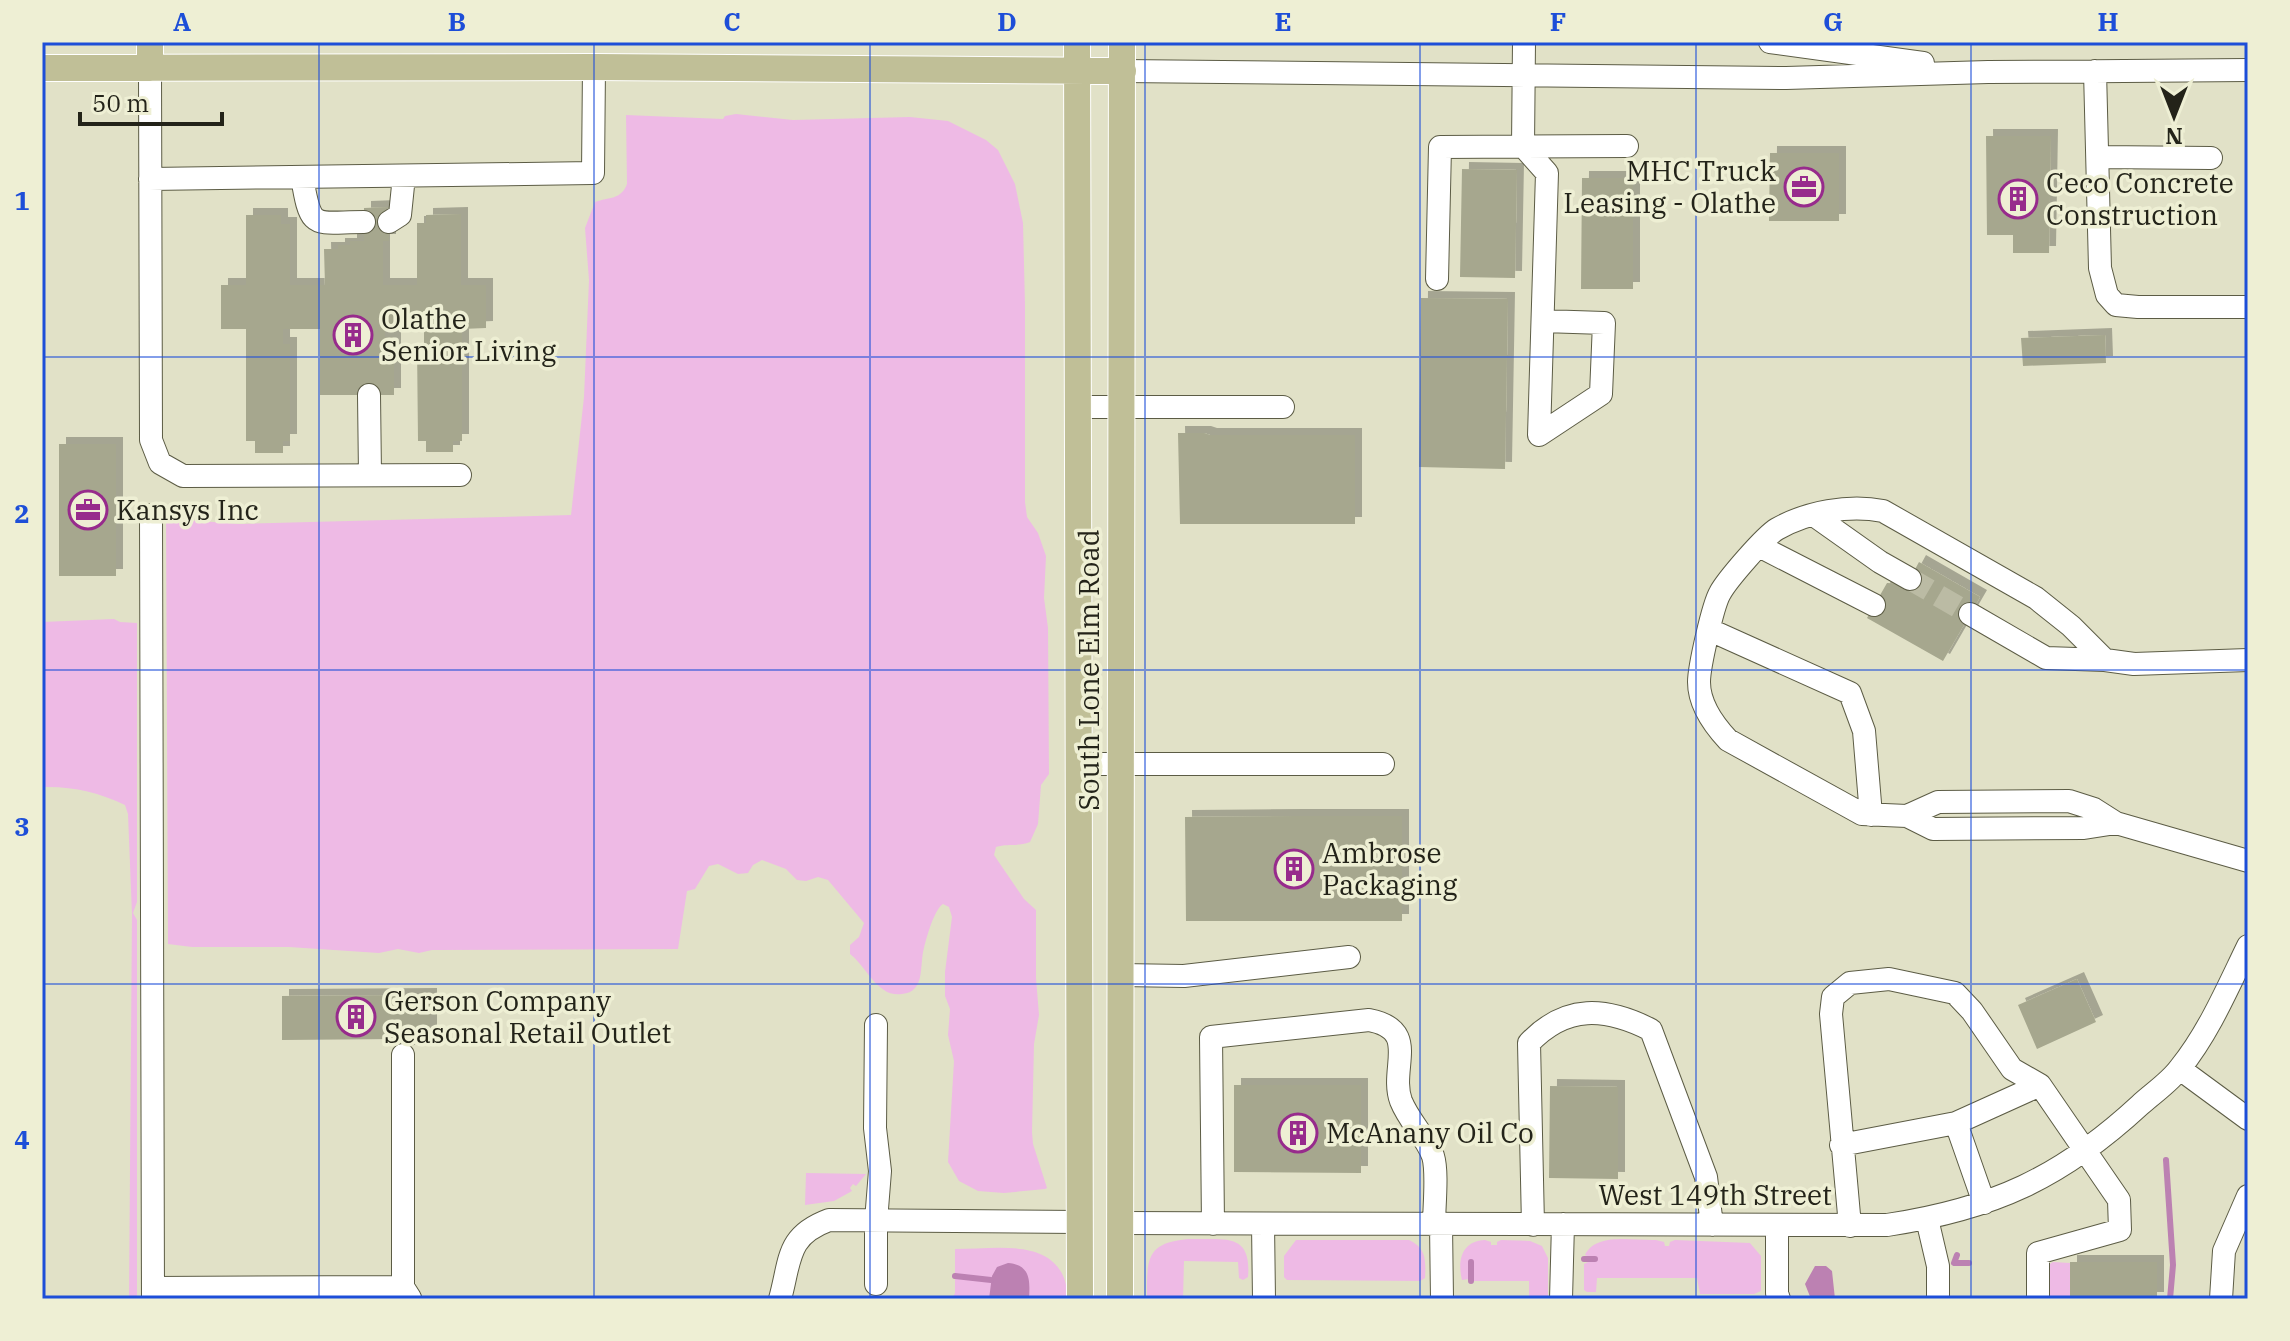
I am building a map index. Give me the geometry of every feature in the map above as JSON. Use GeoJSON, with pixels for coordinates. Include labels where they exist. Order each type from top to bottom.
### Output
{"type":"FeatureCollection","features":[{"type":"Feature","properties":{"kind":"main road"},"geometry":{"type":"LineString","coordinates":[[150,42],[150,68]]}},
{"type":"Feature","properties":{"kind":"main road","name":"South Lone Elm Road"},"geometry":{"type":"LineString","coordinates":[[1077,42],[1080,1299]]}},
{"type":"Feature","properties":{"kind":"main road","name":"South Lone Elm Road"},"geometry":{"type":"LineString","coordinates":[[1120,1299],[1122,42]]}},
{"type":"Feature","properties":{"kind":"main road"},"geometry":{"type":"LineString","coordinates":[[42,68],[594,67],[1123,71]]}},
{"type":"Feature","properties":{"kind":"street"},"geometry":{"type":"LineString","coordinates":[[1524,42],[1523,146],[1547,173],[1539,435],[1601,394],[1604,323],[1543,321]]}},
{"type":"Feature","properties":{"kind":"street"},"geometry":{"type":"LineString","coordinates":[[1770,42],[1988,72]]}},
{"type":"Feature","properties":{"kind":"street"},"geometry":{"type":"LineString","coordinates":[[150,179],[593,173],[594,67]]}},
{"type":"Feature","properties":{"kind":"street"},"geometry":{"type":"LineString","coordinates":[[150,68],[151,440],[160,463],[183,476],[460,475]]}},
{"type":"Feature","properties":{"kind":"street"},"geometry":{"type":"LineString","coordinates":[[1123,71],[1786,78],[1988,72],[2248,70]]}},
{"type":"Feature","properties":{"kind":"street"},"geometry":{"type":"LineString","coordinates":[[2095,71],[2100,268],[2107,295],[2116,305],[2138,307],[2248,307]]}},
{"type":"Feature","properties":{"kind":"street"},"geometry":{"type":"LineString","coordinates":[[1437,279],[1440,147],[1627,146]]}},
{"type":"Feature","properties":{"kind":"street"},"geometry":{"type":"LineString","coordinates":[[2098,157],[2211,158]]}},
{"type":"Feature","properties":{"kind":"street"},"geometry":{"type":"LineString","coordinates":[[389,222],[400,215],[404,176]]}},
{"type":"Feature","properties":{"kind":"street"},"geometry":{"type":"LineString","coordinates":[[302,177],[307,211],[311,218],[318,222],[364,222]]}},
{"type":"Feature","properties":{"kind":"street"},"geometry":{"type":"LineString","coordinates":[[369,395],[370,475]]}},
{"type":"Feature","properties":{"kind":"street"},"geometry":{"type":"LineString","coordinates":[[1078,407],[1283,407]]}},
{"type":"Feature","properties":{"kind":"street"},"geometry":{"type":"LineString","coordinates":[[2105,660],[2071,626],[2036,598],[1883,511],[1864,507],[1846,508],[1775,530],[1759,546],[1719,594],[1699,683],[1704,704],[1716,727],[1728,740],[1862,814],[1907,816],[1933,829],[2084,828],[2116,823],[2248,861]]}},
{"type":"Feature","properties":{"kind":"street"},"geometry":{"type":"LineString","coordinates":[[151,515],[153,1293],[407,1293],[403,1055]]}},
{"type":"Feature","properties":{"kind":"street"},"geometry":{"type":"LineString","coordinates":[[1815,516],[1880,562],[1910,579]]}},
{"type":"Feature","properties":{"kind":"street"},"geometry":{"type":"LineString","coordinates":[[1759,546],[1874,605]]}},
{"type":"Feature","properties":{"kind":"street"},"geometry":{"type":"LineString","coordinates":[[1970,614],[2046,658],[2134,664],[2248,660]]}},
{"type":"Feature","properties":{"kind":"street"},"geometry":{"type":"LineString","coordinates":[[1710,630],[1850,693],[1864,731],[1871,815]]}},
{"type":"Feature","properties":{"kind":"street"},"geometry":{"type":"LineString","coordinates":[[1077,764],[1383,764]]}},
{"type":"Feature","properties":{"kind":"street","name":"West 149th Street"},"geometry":{"type":"LineString","coordinates":[[1120,1223],[1850,1226],[1887,1225],[1952,1214],[2026,1187],[2127,1118],[2180,1069],[2215,1014],[2248,946]]}},
{"type":"Feature","properties":{"kind":"street"},"geometry":{"type":"LineString","coordinates":[[1121,975],[1184,976],[1349,957]]}},
{"type":"Feature","properties":{"kind":"street"},"geometry":{"type":"LineString","coordinates":[[1850,1226],[1831,1014],[1833,997],[1850,983],[1889,979],[1955,993],[1972,1011],[2012,1069],[2040,1085],[2119,1200],[2120,1230],[2038,1253],[2038,1299]]}},
{"type":"Feature","properties":{"kind":"street"},"geometry":{"type":"LineString","coordinates":[[1533,1225],[1529,1043],[1545,1026],[1572,1014],[1602,1014],[1632,1021],[1651,1030],[1706,1177],[1712,1225]]}},
{"type":"Feature","properties":{"kind":"street"},"geometry":{"type":"LineString","coordinates":[[1213,1224],[1211,1037],[1369,1020],[1383,1022],[1393,1029],[1399,1040],[1400,1099],[1433,1158],[1442,1299]]}},
{"type":"Feature","properties":{"kind":"street"},"geometry":{"type":"LineString","coordinates":[[876,1025],[875,1128],[880,1171],[876,1284]]}},
{"type":"Feature","properties":{"kind":"street"},"geometry":{"type":"LineString","coordinates":[[2180,1069],[2248,1119]]}},
{"type":"Feature","properties":{"kind":"street"},"geometry":{"type":"LineString","coordinates":[[1841,1145],[1956,1123],[2040,1085]]}},
{"type":"Feature","properties":{"kind":"street"},"geometry":{"type":"LineString","coordinates":[[1956,1123],[1984,1203]]}},
{"type":"Feature","properties":{"kind":"street"},"geometry":{"type":"LineString","coordinates":[[2221,1299],[2224,1251],[2248,1196]]}},
{"type":"Feature","properties":{"kind":"street"},"geometry":{"type":"LineString","coordinates":[[1927,1219],[1938,1266],[1938,1299]]}},
{"type":"Feature","properties":{"kind":"street"},"geometry":{"type":"LineString","coordinates":[[780,1299],[796,1239],[813,1226],[829,1220],[1079,1222]]}},
{"type":"Feature","properties":{"kind":"street"},"geometry":{"type":"LineString","coordinates":[[1263,1224],[1264,1299]]}},
{"type":"Feature","properties":{"kind":"street"},"geometry":{"type":"LineString","coordinates":[[1561,1299],[1563,1224]]}},
{"type":"Feature","properties":{"kind":"street"},"geometry":{"type":"LineString","coordinates":[[1777,1226],[1779,1299]]}},
{"type":"Feature","properties":{"kind":"shaded area"},"geometry":{"type":"Polygon","coordinates":[[[736,114],[793,120],[910,117],[948,121],[986,140],[998,150],[1015,184],[1023,223],[1025,502],[1027,517],[1038,533],[1046,556],[1044,598],[1048,628],[1049,774],[1041,785],[1038,824],[1030,842],[996,847],[994,855],[1024,899],[1036,910],[1039,1015],[1034,1044],[1032,1132],[1045,1189],[1004,1193],[978,1191],[959,1181],[948,1162],[954,1061],[948,1035],[950,1009],[945,996],[945,972],[952,917],[949,907],[943,904],[929,930],[918,983],[910,992],[900,994],[879,987],[850,954],[850,945],[859,937],[864,923],[828,880],[818,877],[797,880],[786,869],[762,860],[753,865],[748,873],[738,874],[718,864],[709,866],[695,889],[687,891],[678,949],[432,950],[419,953],[398,949],[379,953],[168,944],[166,508],[186,520],[240,524],[571,515],[584,397],[589,280],[585,228],[595,202],[618,195],[627,184],[626,115],[723,119],[736,114]]]}},
{"type":"Feature","properties":{"kind":"shaded area"},"geometry":{"type":"Polygon","coordinates":[[[114,619],[137,623],[137,902],[133,913],[137,920],[137,1299],[129,1299],[132,914],[128,814],[125,805],[95,793],[42,787],[42,622],[114,619]]]}},
{"type":"Feature","properties":{"kind":"shaded area"},"geometry":{"type":"Polygon","coordinates":[[[806,1173],[866,1174],[856,1186],[853,1184],[850,1188],[852,1191],[834,1201],[805,1205],[806,1173]]]}},
{"type":"Feature","properties":{"kind":"shaded area"},"geometry":{"type":"Polygon","coordinates":[[[1188,1239],[1223,1239],[1240,1245],[1248,1262],[1248,1277],[1243,1280],[1239,1278],[1238,1262],[1184,1261],[1183,1299],[1147,1299],[1151,1256],[1163,1245],[1188,1239]]]}},
{"type":"Feature","properties":{"kind":"shaded area"},"geometry":{"type":"Polygon","coordinates":[[[1296,1240],[1409,1240],[1424,1255],[1425,1278],[1420,1281],[1287,1280],[1284,1277],[1284,1256],[1296,1240]]]}},
{"type":"Feature","properties":{"kind":"shaded area"},"geometry":{"type":"Polygon","coordinates":[[[1485,1240],[1491,1245],[1497,1245],[1501,1240],[1530,1241],[1542,1246],[1548,1258],[1548,1299],[1529,1299],[1529,1281],[1473,1281],[1472,1260],[1469,1261],[1469,1279],[1462,1280],[1460,1265],[1463,1253],[1471,1244],[1485,1240]]]}},
{"type":"Feature","properties":{"kind":"shaded area"},"geometry":{"type":"Polygon","coordinates":[[[1606,1240],[1664,1242],[1665,1246],[1675,1240],[1750,1243],[1761,1256],[1761,1291],[1754,1294],[1700,1294],[1697,1278],[1597,1278],[1596,1292],[1584,1290],[1584,1264],[1590,1261],[1590,1257],[1585,1255],[1590,1248],[1606,1240]]]}},
{"type":"Feature","properties":{"kind":"shaded area"},"geometry":{"type":"Polygon","coordinates":[[[1010,1248],[1043,1255],[1055,1264],[1064,1278],[1068,1299],[952,1299],[955,1293],[955,1249],[1010,1248]]]}},
{"type":"Feature","properties":{"kind":"shaded area"},"geometry":{"type":"Polygon","coordinates":[[[1008,1263],[1021,1267],[1028,1275],[1029,1299],[989,1299],[992,1276],[997,1267],[1008,1263]]]}},
{"type":"Feature","properties":{"kind":"shaded area"},"geometry":{"type":"Polygon","coordinates":[[[2070,1263],[2070,1299],[2050,1299],[2050,1264],[2070,1263]]]}},
{"type":"Feature","properties":{"kind":"shaded area"},"geometry":{"type":"Polygon","coordinates":[[[1815,1266],[1826,1266],[1832,1271],[1835,1299],[1811,1299],[1805,1284],[1815,1266]]]}},
{"type":"Feature","properties":{"kind":"building","name":"Ceco Concrete Construction"},"geometry":{"type":"Polygon","coordinates":[[[1986,136],[2051,136],[2049,253],[2013,253],[2013,235],[1987,235],[1986,136]]]}},
{"type":"Feature","properties":{"kind":"building","name":"MHC Truck Leasing - Olathe"},"geometry":{"type":"Polygon","coordinates":[[[1770,153],[1839,153],[1839,221],[1769,221],[1770,153]]]}},
{"type":"Feature","properties":{"kind":"building"},"geometry":{"type":"Polygon","coordinates":[[[1462,169],[1517,170],[1515,278],[1460,277],[1462,169]]]}},
{"type":"Feature","properties":{"kind":"building"},"geometry":{"type":"Polygon","coordinates":[[[1582,178],[1633,178],[1633,289],[1581,289],[1582,178]]]}},
{"type":"Feature","properties":{"kind":"building","name":"Olathe Senior Living"},"geometry":{"type":"Polygon","coordinates":[[[389,207],[389,241],[383,241],[383,285],[417,285],[417,223],[426,223],[426,215],[461,214],[461,285],[486,285],[486,328],[462,329],[462,441],[453,441],[453,452],[426,452],[426,441],[418,441],[417,344],[424,344],[424,329],[385,329],[385,337],[394,337],[394,395],[320,395],[320,329],[283,329],[283,344],[290,344],[290,441],[283,441],[283,453],[255,453],[255,441],[246,441],[246,329],[221,329],[221,285],[246,285],[246,215],[281,215],[281,224],[290,224],[290,285],[325,285],[324,249],[338,249],[338,245],[350,245],[350,241],[364,241],[364,208],[389,207]]]}},
{"type":"Feature","properties":{"kind":"building"},"geometry":{"type":"Polygon","coordinates":[[[1421,298],[1508,299],[1505,469],[1419,467],[1421,298]]]}},
{"type":"Feature","properties":{"kind":"building"},"geometry":{"type":"Polygon","coordinates":[[[2105,335],[2106,363],[2023,366],[2021,338],[2105,335]]]}},
{"type":"Feature","properties":{"kind":"building"},"geometry":{"type":"Polygon","coordinates":[[[1178,433],[1355,435],[1355,524],[1180,524],[1178,433]]]}},
{"type":"Feature","properties":{"kind":"building","name":"Kansys Inc"},"geometry":{"type":"Polygon","coordinates":[[[59,444],[116,444],[116,576],[59,576],[59,444]]]}},
{"type":"Feature","properties":{"kind":"building"},"geometry":{"type":"Polygon","coordinates":[[[1919,562],[1980,597],[1943,661],[1867,618],[1887,583],[1907,584],[1919,562]]]}},
{"type":"Feature","properties":{"kind":"building","name":"Ambrose Packaging"},"geometry":{"type":"Polygon","coordinates":[[[1402,816],[1402,921],[1186,921],[1185,817],[1402,816]]]}},
{"type":"Feature","properties":{"kind":"building"},"geometry":{"type":"Polygon","coordinates":[[[2077,979],[2096,1022],[2037,1049],[2018,1005],[2077,979]]]}},
{"type":"Feature","properties":{"kind":"building","name":"Gerson Company Seasonal Retail Outlet"},"geometry":{"type":"Polygon","coordinates":[[[430,995],[430,1039],[408,1039],[408,1052],[398,1053],[398,1039],[282,1040],[282,996],[430,995]]]}},
{"type":"Feature","properties":{"kind":"building","name":"McAnany Oil Co"},"geometry":{"type":"Polygon","coordinates":[[[1234,1085],[1361,1085],[1361,1173],[1234,1172],[1234,1085]]]}},
{"type":"Feature","properties":{"kind":"building"},"geometry":{"type":"Polygon","coordinates":[[[1550,1086],[1618,1087],[1618,1179],[1549,1178],[1550,1086]]]}},
{"type":"Feature","properties":{"kind":"building"},"geometry":{"type":"Polygon","coordinates":[[[2070,1262],[2157,1262],[2157,1299],[2070,1299],[2070,1262]]]}},
{"type":"Feature","properties":{"kind":"waterway"},"geometry":{"type":"LineString","coordinates":[[2166,1160],[2173,1265],[2170,1299]]}},
{"type":"Feature","properties":{"kind":"waterway"},"geometry":{"type":"LineString","coordinates":[[1957,1255],[1954,1263],[1969,1263]]}},
{"type":"Feature","properties":{"kind":"waterway"},"geometry":{"type":"LineString","coordinates":[[1584,1259],[1595,1259]]}},
{"type":"Feature","properties":{"kind":"waterway"},"geometry":{"type":"LineString","coordinates":[[1471,1262],[1471,1281]]}},
{"type":"Feature","properties":{"kind":"waterway"},"geometry":{"type":"LineString","coordinates":[[955,1276],[991,1280]]}},
{"type":"Feature","properties":{"kind":"tunnel"},"geometry":{"type":"LineString","coordinates":[[1910,579],[1970,614]]}},
{"type":"Feature","properties":{"kind":"place","name":"MHC Truck Leasing - Olathe"},"geometry":{"type":"Point","coordinates":[1804,187]}},
{"type":"Feature","properties":{"kind":"place","name":"Ceco Concrete Construction"},"geometry":{"type":"Point","coordinates":[2018,199]}},
{"type":"Feature","properties":{"kind":"place","name":"Olathe Senior Living"},"geometry":{"type":"Point","coordinates":[353,335]}},
{"type":"Feature","properties":{"kind":"place","name":"Kansys Inc"},"geometry":{"type":"Point","coordinates":[88,510]}},
{"type":"Feature","properties":{"kind":"place","name":"Ambrose Packaging"},"geometry":{"type":"Point","coordinates":[1294,869]}},
{"type":"Feature","properties":{"kind":"place","name":"Gerson Company Seasonal Retail Outlet"},"geometry":{"type":"Point","coordinates":[356,1017]}},
{"type":"Feature","properties":{"kind":"place","name":"McAnany Oil Co"},"geometry":{"type":"Point","coordinates":[1298,1133]}}]}
